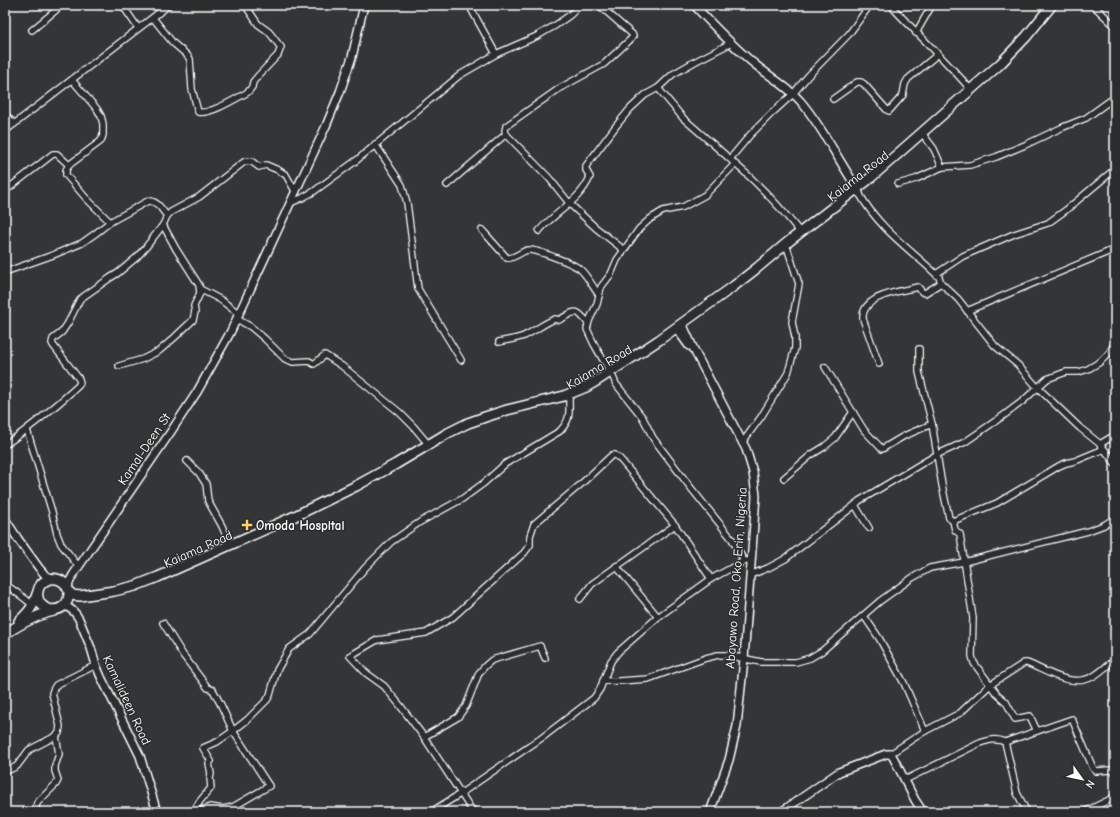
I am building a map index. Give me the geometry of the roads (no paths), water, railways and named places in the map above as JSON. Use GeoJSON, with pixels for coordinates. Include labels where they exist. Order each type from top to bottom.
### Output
{"type":"FeatureCollection","features":[{"type":"Feature","properties":{"kind":"highway","name":"Kaiama Road"},"geometry":{"type":"LineString","coordinates":[[680,327],[734,286],[800,232],[857,192],[1014,50],[1052,5]]}},
{"type":"Feature","properties":{"kind":"highway","name":"Kaiama Road"},"geometry":{"type":"LineString","coordinates":[[65,605],[116,596],[158,581],[318,510],[394,471],[476,424],[498,417],[552,405],[569,400],[584,393],[635,356],[680,327],[753,276],[925,137],[1002,70],[1039,30],[1059,5]]}},
{"type":"Feature","properties":{"kind":"highway","name":"Kaiama Road"},"geometry":{"type":"LineString","coordinates":[[68,590],[72,595],[80,596],[125,589],[179,568],[295,516],[356,486],[459,427],[507,410],[554,399],[576,392],[612,374]]}},
{"type":"Feature","properties":{"kind":"highway"},"geometry":{"type":"LineString","coordinates":[[5,630],[30,611],[39,590],[46,580],[57,580],[66,585],[69,596],[65,605],[60,609],[43,613],[30,619],[5,634]]}},
{"type":"Feature","properties":{"kind":"highway"},"geometry":{"type":"LineString","coordinates":[[39,590],[38,599],[40,603],[48,610],[54,611]]}},
{"type":"Feature","properties":{"kind":"street"},"geometry":{"type":"LineString","coordinates":[[32,30],[55,11],[58,8],[58,5]]}},
{"type":"Feature","properties":{"kind":"street"},"geometry":{"type":"LineString","coordinates":[[123,5],[124,9],[138,28]]}},
{"type":"Feature","properties":{"kind":"street"},"geometry":{"type":"LineString","coordinates":[[5,131],[169,5]]}},
{"type":"Feature","properties":{"kind":"street"},"geometry":{"type":"LineString","coordinates":[[153,18],[173,43],[190,59],[192,89],[198,112],[200,113],[219,108],[248,92],[252,87],[253,82],[278,56],[280,47],[279,44],[269,32],[258,24],[245,5]]}},
{"type":"Feature","properties":{"kind":"street","name":"Kamal-Deen St"},"geometry":{"type":"LineString","coordinates":[[73,575],[197,392],[230,333],[326,126],[340,92],[352,57],[364,5]]}},
{"type":"Feature","properties":{"kind":"street"},"geometry":{"type":"LineString","coordinates":[[469,5],[496,54]]}},
{"type":"Feature","properties":{"kind":"street"},"geometry":{"type":"LineString","coordinates":[[290,202],[313,192],[357,160],[460,75],[496,54],[537,36],[556,25],[570,15],[580,5]]}},
{"type":"Feature","properties":{"kind":"street"},"geometry":{"type":"LineString","coordinates":[[599,5],[632,34],[633,36],[631,39],[604,64],[560,88],[506,126],[505,131],[506,134],[548,178],[570,204],[596,228],[624,250]]}},
{"type":"Feature","properties":{"kind":"street"},"geometry":{"type":"LineString","coordinates":[[694,5],[731,43],[802,102],[822,130],[866,206],[887,230],[939,277],[941,283],[958,299],[995,346],[1018,365],[1037,387],[1080,428],[1102,446],[1115,463]]}},
{"type":"Feature","properties":{"kind":"street"},"geometry":{"type":"LineString","coordinates":[[431,812],[543,737],[585,706],[594,698],[600,689],[611,661],[618,652],[658,617],[711,579],[748,561],[653,438],[643,418],[616,384],[612,374],[589,334],[587,329],[588,323],[597,304],[601,287],[611,274],[617,260],[639,229],[662,211],[683,207],[705,195],[734,165],[732,161],[750,135],[793,94],[808,76],[849,34],[870,5]]}},
{"type":"Feature","properties":{"kind":"street"},"geometry":{"type":"LineString","coordinates":[[894,5],[894,9],[971,90]]}},
{"type":"Feature","properties":{"kind":"street"},"geometry":{"type":"LineString","coordinates":[[916,33],[932,5]]}},
{"type":"Feature","properties":{"kind":"street"},"geometry":{"type":"LineString","coordinates":[[1093,5],[1115,26]]}},
{"type":"Feature","properties":{"kind":"street"},"geometry":{"type":"LineString","coordinates":[[539,231],[570,204],[582,191],[589,179],[586,166],[630,109],[645,95],[658,88],[673,74],[696,60],[731,43]]}},
{"type":"Feature","properties":{"kind":"street"},"geometry":{"type":"LineString","coordinates":[[833,99],[857,82],[861,82],[889,111],[903,95],[905,84],[908,79],[938,54]]}},
{"type":"Feature","properties":{"kind":"street"},"geometry":{"type":"LineString","coordinates":[[72,80],[97,109],[101,116],[103,135],[101,141],[69,165],[66,170],[66,175],[110,222]]}},
{"type":"Feature","properties":{"kind":"street"},"geometry":{"type":"LineString","coordinates":[[658,88],[684,118],[749,175],[800,232]]}},
{"type":"Feature","properties":{"kind":"street"},"geometry":{"type":"LineString","coordinates":[[898,184],[916,179],[942,168],[970,165],[1025,146],[1061,128],[1086,118],[1115,97]]}},
{"type":"Feature","properties":{"kind":"street"},"geometry":{"type":"LineString","coordinates":[[5,114],[14,124]]}},
{"type":"Feature","properties":{"kind":"street"},"geometry":{"type":"LineString","coordinates":[[447,185],[506,134]]}},
{"type":"Feature","properties":{"kind":"street"},"geometry":{"type":"LineString","coordinates":[[925,137],[934,150],[942,168]]}},
{"type":"Feature","properties":{"kind":"street"},"geometry":{"type":"LineString","coordinates":[[375,144],[402,185],[407,203],[418,288],[461,360]]}},
{"type":"Feature","properties":{"kind":"street"},"geometry":{"type":"LineString","coordinates":[[5,191],[53,154],[57,154],[69,165]]}},
{"type":"Feature","properties":{"kind":"street"},"geometry":{"type":"LineString","coordinates":[[5,445],[27,430],[78,386],[80,382],[79,379],[53,346],[53,339],[62,332],[80,300],[118,273],[146,247],[171,212],[199,197],[244,162],[251,161],[259,167],[266,165],[278,170],[286,175],[295,192]]}},
{"type":"Feature","properties":{"kind":"street"},"geometry":{"type":"LineString","coordinates":[[936,274],[963,256],[1014,234],[1048,223],[1115,169]]}},
{"type":"Feature","properties":{"kind":"street"},"geometry":{"type":"LineString","coordinates":[[5,272],[82,243],[110,222],[148,201],[152,200],[156,202],[167,216]]}},
{"type":"Feature","properties":{"kind":"street"},"geometry":{"type":"LineString","coordinates":[[119,366],[143,359],[159,351],[193,320],[195,312],[194,306],[200,293],[199,285],[176,249],[163,225]]}},
{"type":"Feature","properties":{"kind":"street"},"geometry":{"type":"LineString","coordinates":[[482,230],[507,258],[511,259],[528,250],[540,251],[576,267],[582,272],[599,295]]}},
{"type":"Feature","properties":{"kind":"street"},"geometry":{"type":"LineString","coordinates":[[742,443],[761,417],[788,372],[795,348],[795,337],[792,322],[799,284],[787,247]]}},
{"type":"Feature","properties":{"kind":"street"},"geometry":{"type":"LineString","coordinates":[[967,311],[1115,249]]}},
{"type":"Feature","properties":{"kind":"street"},"geometry":{"type":"LineString","coordinates":[[879,364],[862,316],[870,302],[886,294],[918,287],[922,292],[925,292],[941,283]]}},
{"type":"Feature","properties":{"kind":"street"},"geometry":{"type":"LineString","coordinates":[[200,289],[221,300],[285,359],[293,362],[309,361],[314,364],[325,355],[329,357],[399,412],[429,444]]}},
{"type":"Feature","properties":{"kind":"street"},"geometry":{"type":"LineString","coordinates":[[499,342],[524,336],[545,323],[555,319],[559,320],[574,312],[578,312],[582,315],[588,323]]}},
{"type":"Feature","properties":{"kind":"street","name":"Abayawo Road, Oko Erin, Nigeria"},"geometry":{"type":"LineString","coordinates":[[680,327],[696,354],[746,449],[753,472],[756,496],[748,561],[750,575],[744,659],[737,726],[729,760],[710,812]]}},
{"type":"Feature","properties":{"kind":"street"},"geometry":{"type":"LineString","coordinates":[[750,575],[785,559],[859,501],[936,455],[965,442],[1023,401],[1047,379],[1066,372],[1079,372],[1100,362],[1109,353],[1115,343]]}},
{"type":"Feature","properties":{"kind":"street"},"geometry":{"type":"LineString","coordinates":[[919,349],[919,372],[932,424],[936,455],[949,518],[953,521],[955,530],[960,534],[973,618],[972,656],[975,665],[997,694],[1006,702],[1015,719],[1030,716],[1037,731]]}},
{"type":"Feature","properties":{"kind":"street"},"geometry":{"type":"LineString","coordinates":[[825,367],[864,430],[882,449],[904,436],[932,424]]}},
{"type":"Feature","properties":{"kind":"street"},"geometry":{"type":"LineString","coordinates":[[193,812],[200,801],[212,788],[209,763],[211,761],[203,748],[217,742],[233,732],[267,700],[278,670],[289,649],[310,634],[365,568],[391,542],[420,522],[462,499],[505,464],[560,431],[566,425],[569,417],[569,400]]}},
{"type":"Feature","properties":{"kind":"street"},"geometry":{"type":"LineString","coordinates":[[784,478],[811,455],[835,438],[853,412]]}},
{"type":"Feature","properties":{"kind":"street"},"geometry":{"type":"LineString","coordinates":[[27,430],[52,512],[57,534],[61,544],[79,567]]}},
{"type":"Feature","properties":{"kind":"street"},"geometry":{"type":"LineString","coordinates":[[953,521],[997,503],[1059,466],[1075,461],[1102,446],[1115,435]]}},
{"type":"Feature","properties":{"kind":"street"},"geometry":{"type":"LineString","coordinates":[[473,812],[424,737],[384,686],[366,673],[350,656],[377,640],[426,633],[453,617],[524,553],[530,545],[530,536],[534,524],[615,455],[675,525],[711,579]]}},
{"type":"Feature","properties":{"kind":"street"},"geometry":{"type":"LineString","coordinates":[[186,461],[199,474],[206,484],[208,501],[222,526],[230,545]]}},
{"type":"Feature","properties":{"kind":"street"},"geometry":{"type":"LineString","coordinates":[[855,505],[869,528]]}},
{"type":"Feature","properties":{"kind":"street"},"geometry":{"type":"LineString","coordinates":[[603,681],[648,679],[718,655],[727,655],[761,662],[796,662],[810,658],[822,651],[880,601],[912,578],[930,568],[964,562],[1088,531],[1104,525],[1115,518]]}},
{"type":"Feature","properties":{"kind":"street"},"geometry":{"type":"LineString","coordinates":[[5,519],[46,576],[57,580],[64,580],[73,575]]}},
{"type":"Feature","properties":{"kind":"street"},"geometry":{"type":"LineString","coordinates":[[580,599],[592,584],[675,525]]}},
{"type":"Feature","properties":{"kind":"street"},"geometry":{"type":"LineString","coordinates":[[616,566],[658,617]]}},
{"type":"Feature","properties":{"kind":"street"},"geometry":{"type":"LineString","coordinates":[[39,568],[41,580],[39,590]]}},
{"type":"Feature","properties":{"kind":"street"},"geometry":{"type":"LineString","coordinates":[[68,590],[69,583],[73,575]]}},
{"type":"Feature","properties":{"kind":"street"},"geometry":{"type":"LineString","coordinates":[[5,584],[33,605]]}},
{"type":"Feature","properties":{"kind":"street","name":"Kamalideen Road"},"geometry":{"type":"LineString","coordinates":[[65,605],[77,614],[101,677],[140,756],[157,812]]}},
{"type":"Feature","properties":{"kind":"street"},"geometry":{"type":"LineString","coordinates":[[864,616],[879,638],[904,683],[925,731]]}},
{"type":"Feature","properties":{"kind":"street"},"geometry":{"type":"LineString","coordinates":[[163,623],[183,655],[208,688],[213,690],[221,704],[233,732],[269,786],[228,809],[210,807],[198,812]]}},
{"type":"Feature","properties":{"kind":"street"},"geometry":{"type":"LineString","coordinates":[[424,737],[458,717],[466,706],[480,673],[492,660],[540,646],[545,658]]}},
{"type":"Feature","properties":{"kind":"street"},"geometry":{"type":"LineString","coordinates":[[781,812],[839,772],[886,754],[890,754],[925,731],[960,713],[990,685],[1024,663],[1066,680],[1078,682],[1092,677],[1115,660]]}},
{"type":"Feature","properties":{"kind":"street"},"geometry":{"type":"LineString","coordinates":[[5,772],[21,762],[30,750],[59,733],[60,726],[52,693],[56,685],[96,665]]}},
{"type":"Feature","properties":{"kind":"street"},"geometry":{"type":"LineString","coordinates":[[905,780],[980,742],[1000,740],[1005,742],[1072,719],[1093,768],[1096,771],[1111,770],[1115,772]]}},
{"type":"Feature","properties":{"kind":"street"},"geometry":{"type":"LineString","coordinates":[[35,812],[37,803],[56,784],[58,780],[55,766],[60,754],[56,736]]}},
{"type":"Feature","properties":{"kind":"street"},"geometry":{"type":"LineString","coordinates":[[1005,742],[1017,793],[1027,812]]}},
{"type":"Feature","properties":{"kind":"street"},"geometry":{"type":"LineString","coordinates":[[890,754],[923,812]]}},
{"type":"Feature","properties":{"kind":"street"},"geometry":{"type":"LineString","coordinates":[[1084,812],[1115,797]]}},
{"type":"Feature","properties":{"kind":"place","name":"Omoda Hospital"},"geometry":{"type":"Point","coordinates":[247,525]}}]}
